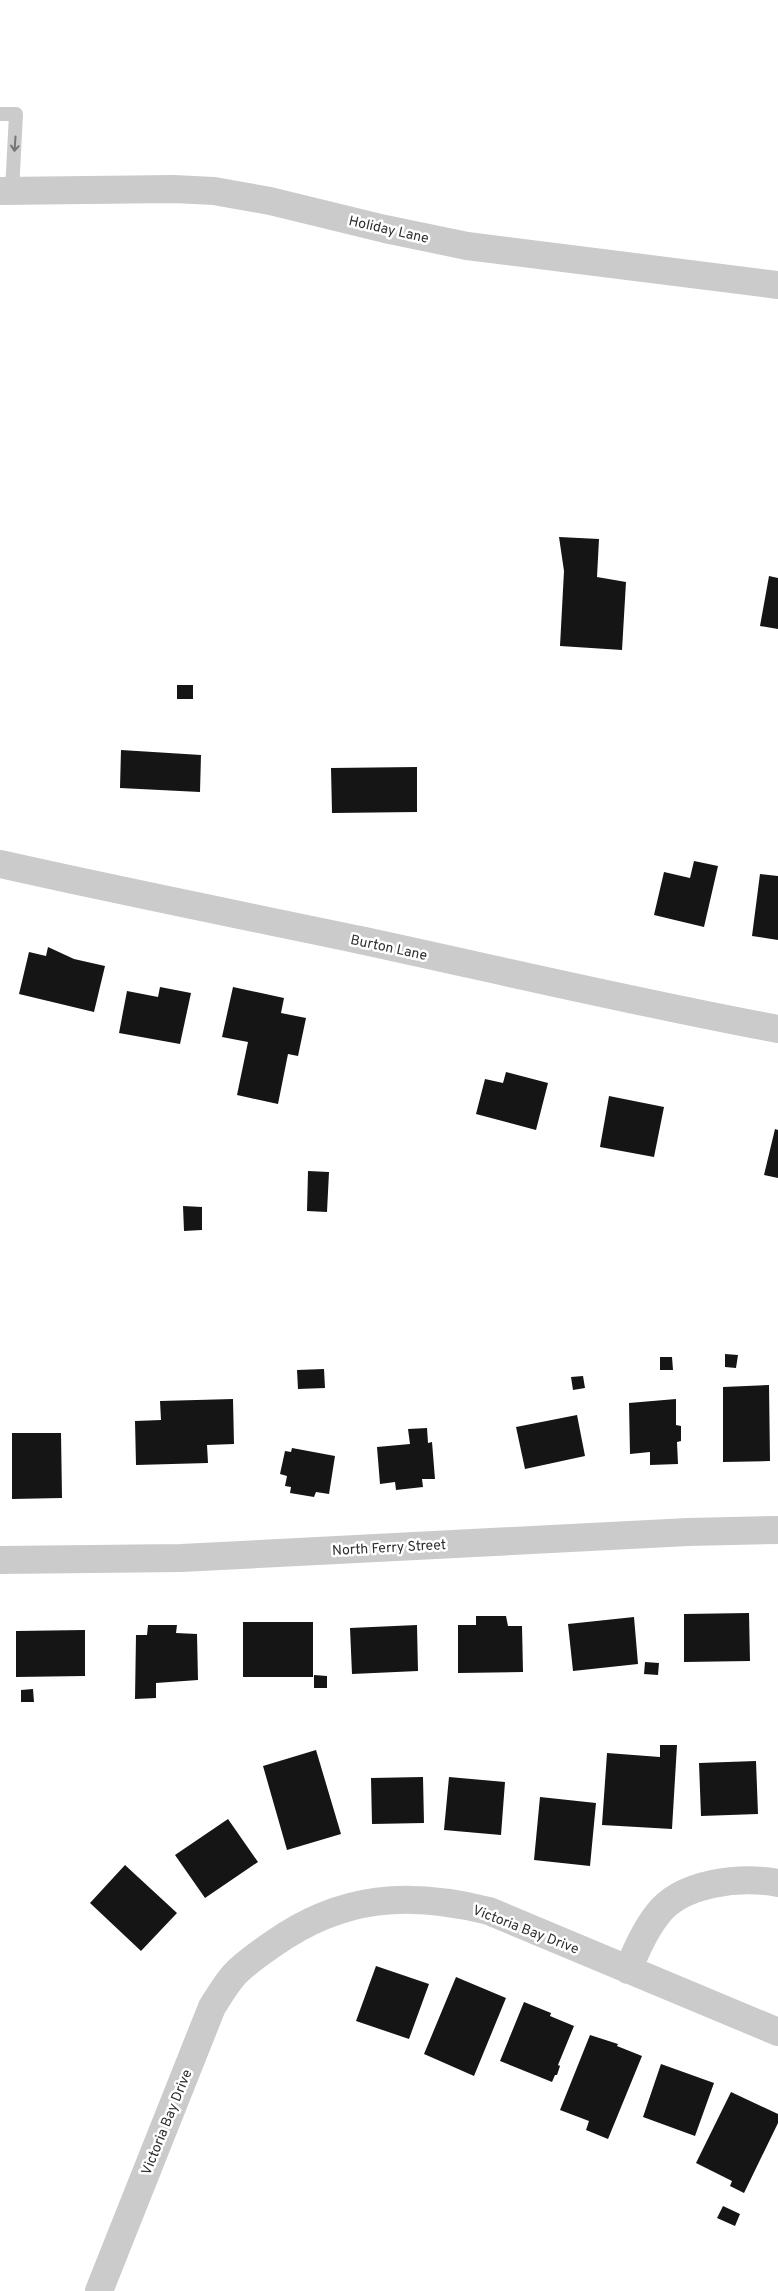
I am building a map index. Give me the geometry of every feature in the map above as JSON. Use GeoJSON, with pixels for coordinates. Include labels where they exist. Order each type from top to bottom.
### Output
{"type":"FeatureCollection","features":[{"type":"Feature","properties":{"kind":"street","name":"Holiday Lane"},"geometry":{"type":"LineString","coordinates":[[6,191],[174,189],[214,191],[270,200],[385,229],[467,246],[778,285]]}},
{"type":"Feature","properties":{"kind":"street","name":"Burton Lane"},"geometry":{"type":"LineString","coordinates":[[0,864],[690,1012],[778,1029]]}},
{"type":"Feature","properties":{"kind":"street","name":"North Ferry Street"},"geometry":{"type":"LineString","coordinates":[[0,1560],[181,1558],[688,1532],[778,1530]]}},
{"type":"Feature","properties":{"kind":"street"},"geometry":{"type":"LineString","coordinates":[[628,1970],[638,1947],[657,1914],[678,1898],[699,1888],[724,1882],[749,1879],[778,1883]]}},
{"type":"Feature","properties":{"kind":"street","name":"Victoria Bay Drive"},"geometry":{"type":"LineString","coordinates":[[99,2291],[212,2007],[233,1976],[291,1932],[321,1916],[355,1904],[389,1898],[423,1899],[489,1911],[778,2032]]}},
{"type":"Feature","properties":{"kind":"lane"},"geometry":{"type":"LineString","coordinates":[[0,114],[16,114],[6,191]]}},
{"type":"Feature","properties":{"kind":"building"},"geometry":{"type":"Polygon","coordinates":[[[559,537],[599,539],[597,577],[626,582],[622,650],[560,646],[564,571],[559,537]]]}},
{"type":"Feature","properties":{"kind":"building"},"geometry":{"type":"Polygon","coordinates":[[[769,576],[778,578],[778,629],[760,626],[769,576]]]}},
{"type":"Feature","properties":{"kind":"building"},"geometry":{"type":"Polygon","coordinates":[[[177,685],[193,685],[193,699],[177,699],[177,685]]]}},
{"type":"Feature","properties":{"kind":"building"},"geometry":{"type":"Polygon","coordinates":[[[121,750],[201,755],[200,792],[120,788],[121,750]]]}},
{"type":"Feature","properties":{"kind":"building"},"geometry":{"type":"Polygon","coordinates":[[[417,767],[417,812],[332,813],[331,768],[417,767]]]}},
{"type":"Feature","properties":{"kind":"building"},"geometry":{"type":"Polygon","coordinates":[[[694,861],[718,866],[704,927],[654,915],[664,872],[690,878],[694,861]]]}},
{"type":"Feature","properties":{"kind":"building"},"geometry":{"type":"Polygon","coordinates":[[[760,874],[778,876],[778,940],[752,936],[760,874]]]}},
{"type":"Feature","properties":{"kind":"building"},"geometry":{"type":"Polygon","coordinates":[[[48,947],[74,959],[105,966],[94,1012],[19,994],[29,952],[46,956],[48,947]]]}},
{"type":"Feature","properties":{"kind":"building"},"geometry":{"type":"Polygon","coordinates":[[[160,987],[191,993],[180,1044],[119,1033],[127,991],[158,997],[160,987]]]}},
{"type":"Feature","properties":{"kind":"building"},"geometry":{"type":"Polygon","coordinates":[[[233,987],[284,998],[281,1013],[306,1018],[298,1056],[288,1054],[278,1104],[237,1095],[248,1042],[222,1037],[233,987]]]}},
{"type":"Feature","properties":{"kind":"building"},"geometry":{"type":"Polygon","coordinates":[[[506,1072],[548,1083],[536,1130],[476,1114],[485,1079],[503,1083],[506,1072]]]}},
{"type":"Feature","properties":{"kind":"building"},"geometry":{"type":"Polygon","coordinates":[[[609,1096],[664,1107],[654,1157],[600,1147],[609,1096]]]}},
{"type":"Feature","properties":{"kind":"building"},"geometry":{"type":"Polygon","coordinates":[[[775,1129],[778,1130],[778,1178],[764,1175],[775,1129]]]}},
{"type":"Feature","properties":{"kind":"building"},"geometry":{"type":"Polygon","coordinates":[[[308,1171],[329,1172],[327,1212],[307,1211],[308,1171]]]}},
{"type":"Feature","properties":{"kind":"building"},"geometry":{"type":"Polygon","coordinates":[[[183,1206],[202,1207],[202,1230],[184,1231],[183,1206]]]}},
{"type":"Feature","properties":{"kind":"building"},"geometry":{"type":"Polygon","coordinates":[[[725,1354],[738,1355],[736,1368],[725,1367],[725,1354]]]}},
{"type":"Feature","properties":{"kind":"building"},"geometry":{"type":"Polygon","coordinates":[[[660,1357],[672,1357],[673,1370],[660,1370],[660,1357]]]}},
{"type":"Feature","properties":{"kind":"building"},"geometry":{"type":"Polygon","coordinates":[[[324,1369],[325,1388],[298,1389],[297,1370],[324,1369]]]}},
{"type":"Feature","properties":{"kind":"building"},"geometry":{"type":"Polygon","coordinates":[[[583,1376],[585,1388],[573,1390],[571,1377],[583,1376]]]}},
{"type":"Feature","properties":{"kind":"building"},"geometry":{"type":"Polygon","coordinates":[[[769,1385],[770,1461],[723,1462],[723,1387],[769,1385]]]}},
{"type":"Feature","properties":{"kind":"building"},"geometry":{"type":"Polygon","coordinates":[[[233,1399],[234,1444],[207,1445],[208,1463],[136,1465],[135,1421],[161,1420],[160,1401],[233,1399]]]}},
{"type":"Feature","properties":{"kind":"building"},"geometry":{"type":"Polygon","coordinates":[[[676,1399],[676,1425],[681,1426],[681,1441],[677,1442],[678,1464],[650,1465],[650,1452],[630,1454],[629,1403],[676,1399]]]}},
{"type":"Feature","properties":{"kind":"building"},"geometry":{"type":"Polygon","coordinates":[[[577,1415],[585,1456],[525,1469],[516,1427],[577,1415]]]}},
{"type":"Feature","properties":{"kind":"building"},"geometry":{"type":"Polygon","coordinates":[[[427,1428],[428,1443],[432,1442],[435,1479],[422,1479],[423,1487],[396,1490],[395,1482],[380,1484],[377,1447],[410,1444],[408,1429],[427,1428]]]}},
{"type":"Feature","properties":{"kind":"building"},"geometry":{"type":"Polygon","coordinates":[[[12,1433],[61,1433],[62,1498],[12,1499],[12,1433]]]}},
{"type":"Feature","properties":{"kind":"building"},"geometry":{"type":"Polygon","coordinates":[[[292,1448],[335,1456],[329,1494],[316,1492],[314,1497],[290,1493],[291,1487],[285,1486],[287,1476],[280,1474],[285,1451],[291,1452],[292,1448]]]}},
{"type":"Feature","properties":{"kind":"building"},"geometry":{"type":"Polygon","coordinates":[[[749,1613],[750,1661],[684,1662],[684,1614],[749,1613]]]}},
{"type":"Feature","properties":{"kind":"building"},"geometry":{"type":"Polygon","coordinates":[[[476,1616],[506,1616],[508,1626],[522,1626],[523,1672],[458,1673],[458,1625],[476,1625],[476,1616]]]}},
{"type":"Feature","properties":{"kind":"building"},"geometry":{"type":"Polygon","coordinates":[[[634,1617],[638,1664],[573,1671],[568,1624],[634,1617]]]}},
{"type":"Feature","properties":{"kind":"building"},"geometry":{"type":"Polygon","coordinates":[[[243,1622],[313,1622],[313,1677],[243,1677],[243,1622]]]}},
{"type":"Feature","properties":{"kind":"building"},"geometry":{"type":"Polygon","coordinates":[[[148,1625],[177,1625],[176,1633],[197,1634],[198,1680],[156,1683],[156,1698],[135,1699],[136,1635],[147,1635],[148,1625]]]}},
{"type":"Feature","properties":{"kind":"building"},"geometry":{"type":"Polygon","coordinates":[[[417,1625],[418,1671],[352,1674],[350,1628],[417,1625]]]}},
{"type":"Feature","properties":{"kind":"building"},"geometry":{"type":"Polygon","coordinates":[[[85,1630],[85,1676],[16,1677],[16,1631],[85,1630]]]}},
{"type":"Feature","properties":{"kind":"building"},"geometry":{"type":"Polygon","coordinates":[[[645,1662],[659,1663],[658,1675],[644,1674],[645,1662]]]}},
{"type":"Feature","properties":{"kind":"building"},"geometry":{"type":"Polygon","coordinates":[[[314,1675],[327,1676],[327,1688],[314,1688],[314,1675]]]}},
{"type":"Feature","properties":{"kind":"building"},"geometry":{"type":"Polygon","coordinates":[[[33,1689],[34,1702],[21,1702],[21,1690],[33,1689]]]}},
{"type":"Feature","properties":{"kind":"building"},"geometry":{"type":"Polygon","coordinates":[[[660,1745],[677,1745],[672,1829],[602,1825],[607,1753],[660,1757],[660,1745]]]}},
{"type":"Feature","properties":{"kind":"building"},"geometry":{"type":"Polygon","coordinates":[[[316,1750],[341,1834],[287,1850],[263,1766],[316,1750]]]}},
{"type":"Feature","properties":{"kind":"building"},"geometry":{"type":"Polygon","coordinates":[[[756,1761],[758,1814],[701,1816],[699,1763],[756,1761]]]}},
{"type":"Feature","properties":{"kind":"building"},"geometry":{"type":"Polygon","coordinates":[[[423,1777],[424,1823],[372,1824],[371,1778],[423,1777]]]}},
{"type":"Feature","properties":{"kind":"building"},"geometry":{"type":"Polygon","coordinates":[[[449,1777],[505,1782],[501,1835],[444,1830],[449,1777]]]}},
{"type":"Feature","properties":{"kind":"building"},"geometry":{"type":"Polygon","coordinates":[[[540,1797],[596,1803],[590,1866],[534,1860],[540,1797]]]}},
{"type":"Feature","properties":{"kind":"building"},"geometry":{"type":"Polygon","coordinates":[[[228,1819],[258,1862],[205,1898],[175,1855],[228,1819]]]}},
{"type":"Feature","properties":{"kind":"building"},"geometry":{"type":"Polygon","coordinates":[[[125,1865],[177,1913],[141,1951],[90,1903],[125,1865]]]}},
{"type":"Feature","properties":{"kind":"building"},"geometry":{"type":"Polygon","coordinates":[[[376,1966],[429,1984],[409,2039],[356,2021],[376,1966]]]}},
{"type":"Feature","properties":{"kind":"building"},"geometry":{"type":"Polygon","coordinates":[[[456,1977],[506,1998],[474,2076],[424,2054],[456,1977]]]}},
{"type":"Feature","properties":{"kind":"building"},"geometry":{"type":"Polygon","coordinates":[[[524,2002],[551,2013],[550,2016],[574,2026],[558,2065],[560,2066],[557,2075],[555,2075],[552,2082],[500,2061],[524,2002]]]}},
{"type":"Feature","properties":{"kind":"building"},"geometry":{"type":"Polygon","coordinates":[[[590,2035],[618,2044],[617,2046],[642,2056],[608,2139],[586,2130],[589,2121],[560,2110],[590,2035]]]}},
{"type":"Feature","properties":{"kind":"building"},"geometry":{"type":"Polygon","coordinates":[[[661,2064],[714,2083],[695,2136],[643,2117],[661,2064]]]}},
{"type":"Feature","properties":{"kind":"building"},"geometry":{"type":"Polygon","coordinates":[[[731,2092],[778,2114],[778,2123],[744,2193],[730,2186],[732,2181],[696,2163],[731,2092]]]}},
{"type":"Feature","properties":{"kind":"building"},"geometry":{"type":"Polygon","coordinates":[[[723,2206],[740,2214],[735,2226],[717,2218],[723,2206]]]}}]}
